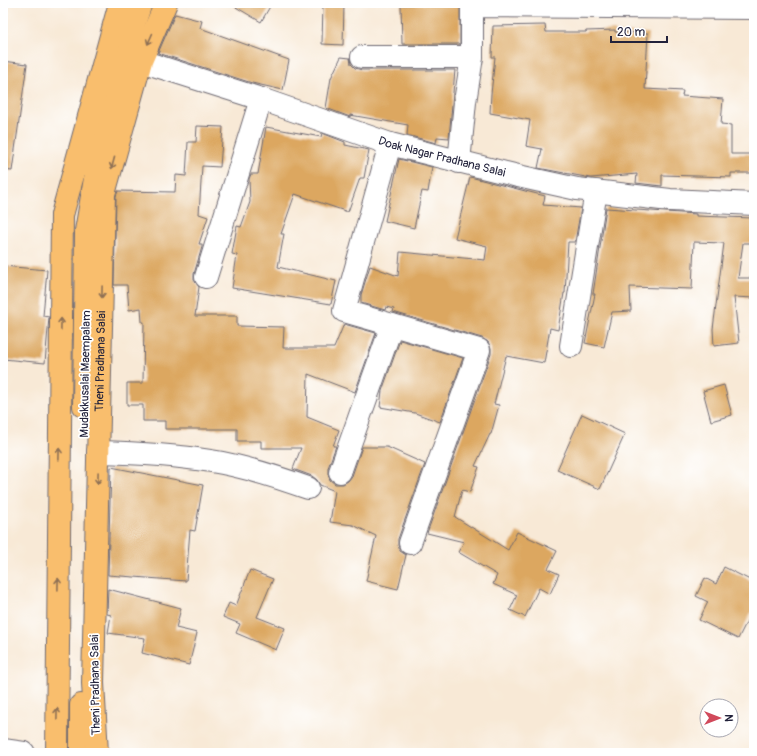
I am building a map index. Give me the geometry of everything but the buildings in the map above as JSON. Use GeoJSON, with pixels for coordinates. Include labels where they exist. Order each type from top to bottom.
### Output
{"type":"FeatureCollection","features":[{"type":"Feature","properties":{"kind":"main road"},"geometry":{"type":"LineString","coordinates":[[57,753],[62,215],[120,3]]}},
{"type":"Feature","properties":{"kind":"main road","name":"Mudakkusalai Maempalam"},"geometry":{"type":"LineString","coordinates":[[81,753],[86,231],[109,97],[141,3]]}},
{"type":"Feature","properties":{"kind":"main road","name":"Theni Pradhana Salai"},"geometry":{"type":"LineString","coordinates":[[97,753],[93,682],[104,194],[141,61],[166,3]]}},
{"type":"Feature","properties":{"kind":"street"},"geometry":{"type":"LineString","coordinates":[[459,162],[465,102],[472,57],[472,6],[754,8]]}},
{"type":"Feature","properties":{"kind":"street"},"geometry":{"type":"LineString","coordinates":[[362,57],[472,57]]}},
{"type":"Feature","properties":{"kind":"street","name":"Doak Nagar Pradhana Salai"},"geometry":{"type":"LineString","coordinates":[[141,61],[260,98],[390,144],[459,162],[577,189],[670,200],[754,204]]}},
{"type":"Feature","properties":{"kind":"street"},"geometry":{"type":"LineString","coordinates":[[206,277],[260,98]]}},
{"type":"Feature","properties":{"kind":"street"},"geometry":{"type":"LineString","coordinates":[[390,144],[344,311],[479,350],[410,543]]}},
{"type":"Feature","properties":{"kind":"street"},"geometry":{"type":"LineString","coordinates":[[571,346],[596,191]]}},
{"type":"Feature","properties":{"kind":"street"},"geometry":{"type":"LineString","coordinates":[[340,472],[392,325]]}},
{"type":"Feature","properties":{"kind":"street"},"geometry":{"type":"LineString","coordinates":[[98,452],[139,453],[212,461],[270,475],[308,488]]}},
{"type":"Feature","properties":{"kind":"street"},"geometry":{"type":"LineString","coordinates":[[3,750],[24,753]]}}]}
